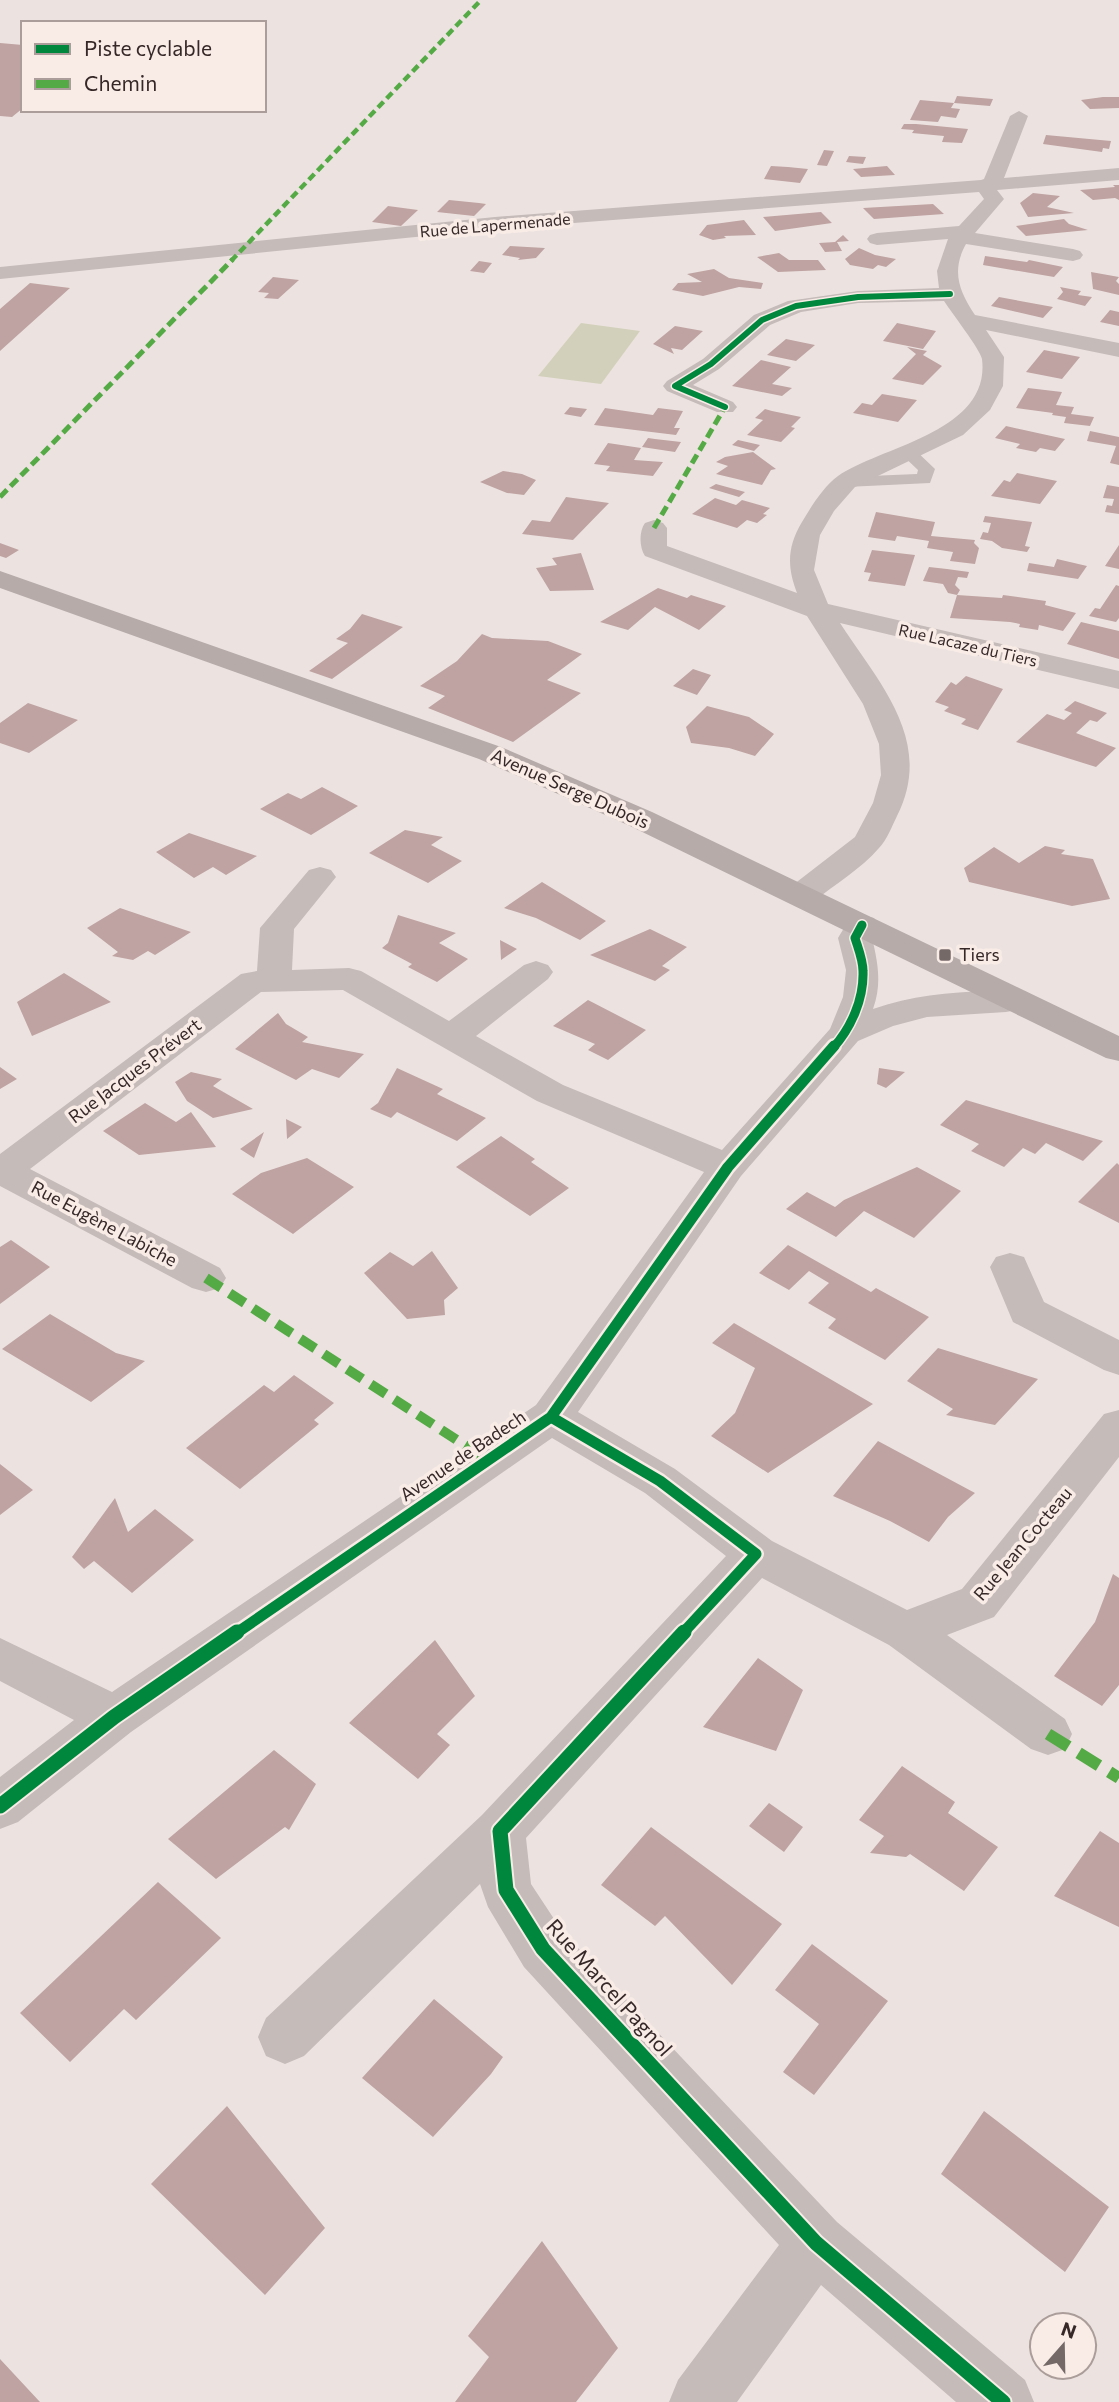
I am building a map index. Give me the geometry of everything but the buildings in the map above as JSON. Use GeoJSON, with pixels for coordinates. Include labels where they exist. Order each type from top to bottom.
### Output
{"type":"FeatureCollection","features":[{"type":"Feature","properties":{"kind":"street"},"geometry":{"type":"LineString","coordinates":[[801,895],[868,842],[888,803],[896,775],[894,744],[878,704],[817,610],[801,570],[807,535],[822,508],[846,482],[955,430],[978,410],[990,386],[993,357],[950,294],[947,271],[954,245],[994,199],[988,184],[1019,117]]}},
{"type":"Feature","properties":{"kind":"street","name":"Rue de Lapermenade"},"geometry":{"type":"LineString","coordinates":[[0,273],[495,223],[1119,174]]}},
{"type":"Feature","properties":{"kind":"street"},"geometry":{"type":"LineString","coordinates":[[877,239],[964,234],[1073,255]]}},
{"type":"Feature","properties":{"kind":"street"},"geometry":{"type":"LineString","coordinates":[[725,407],[675,386],[711,363],[762,320],[796,306],[858,297],[950,294]]}},
{"type":"Feature","properties":{"kind":"street"},"geometry":{"type":"LineString","coordinates":[[968,320],[1119,350]]}},
{"type":"Feature","properties":{"kind":"street","name":"Rue Lacaze du Tiers"},"geometry":{"type":"LineString","coordinates":[[654,528],[654,550],[817,610],[1119,680]]}},
{"type":"Feature","properties":{"kind":"street","name":"Avenue Serge Dubois"},"geometry":{"type":"LineString","coordinates":[[0,579],[490,753],[641,819],[1119,1050]]}},
{"type":"Feature","properties":{"kind":"street"},"geometry":{"type":"LineString","coordinates":[[274,981],[277,928],[320,877]]}},
{"type":"Feature","properties":{"kind":"street"},"geometry":{"type":"LineString","coordinates":[[846,1033],[860,997],[863,970],[855,938],[862,925]]}},
{"type":"Feature","properties":{"kind":"street"},"geometry":{"type":"LineString","coordinates":[[452,1037],[536,972]]}},
{"type":"Feature","properties":{"kind":"street","name":"Rue Jacques Prévert"},"geometry":{"type":"LineString","coordinates":[[1,1172],[253,982],[349,979],[550,1093],[728,1167]]}},
{"type":"Feature","properties":{"kind":"street"},"geometry":{"type":"LineString","coordinates":[[846,1033],[878,1018],[907,1009],[1015,1000]]}},
{"type":"Feature","properties":{"kind":"street","name":"Avenue de Badech"},"geometry":{"type":"LineString","coordinates":[[0,1806],[114,1717],[551,1417],[728,1167],[846,1033]]}},
{"type":"Feature","properties":{"kind":"street","name":"Rue Eugène Labiche"},"geometry":{"type":"LineString","coordinates":[[1,1172],[206,1278]]}},
{"type":"Feature","properties":{"kind":"street"},"geometry":{"type":"LineString","coordinates":[[1010,1267],[1027,1311],[1119,1359]]}},
{"type":"Feature","properties":{"kind":"street"},"geometry":{"type":"LineString","coordinates":[[551,1417],[660,1481],[756,1554],[905,1631],[1048,1734]]}},
{"type":"Feature","properties":{"kind":"street","name":"Rue Jean Cocteau"},"geometry":{"type":"LineString","coordinates":[[905,1631],[978,1603],[1119,1426]]}},
{"type":"Feature","properties":{"kind":"street"},"geometry":{"type":"LineString","coordinates":[[285,2037],[500,1832],[756,1554]]}},
{"type":"Feature","properties":{"kind":"street"},"geometry":{"type":"LineString","coordinates":[[0,1658],[114,1717]]}},
{"type":"Feature","properties":{"kind":"street","name":"Rue Marcel Pagnol"},"geometry":{"type":"LineString","coordinates":[[500,1832],[506,1890],[543,1949],[816,2243],[1003,2402]]}},
{"type":"Feature","properties":{"kind":"street"},"geometry":{"type":"LineString","coordinates":[[700,2402],[816,2243]]}},
{"type":"Feature","properties":{"kind":"shaded area"},"geometry":{"type":"Polygon","coordinates":[[[581,323],[640,331],[601,384],[538,376],[581,323]]]}},
{"type":"Feature","properties":{"kind":"marked path"},"geometry":{"type":"LineString","coordinates":[[0,497],[81,417],[481,0]]}},
{"type":"Feature","properties":{"kind":"marked path"},"geometry":{"type":"LineString","coordinates":[[654,528],[725,407]]}},
{"type":"Feature","properties":{"kind":"marked path"},"geometry":{"type":"LineString","coordinates":[[206,1278],[488,1460]]}},
{"type":"Feature","properties":{"kind":"marked path"},"geometry":{"type":"LineString","coordinates":[[1048,1734],[1119,1778]]}},
{"type":"Feature","properties":{"kind":"cycle path"},"geometry":{"type":"LineString","coordinates":[[725,407],[675,386],[711,364],[762,320],[796,306],[858,297],[950,294]]}},
{"type":"Feature","properties":{"kind":"cycle path"},"geometry":{"type":"LineString","coordinates":[[0,1806],[114,1717],[551,1417],[728,1167],[846,1033],[860,997],[863,970],[855,938],[862,925]]}},
{"type":"Feature","properties":{"kind":"cycle path"},"geometry":{"type":"LineString","coordinates":[[551,1417],[660,1481],[756,1554],[500,1831],[506,1890],[543,1949],[816,2243],[1003,2402]]}},
{"type":"Feature","properties":{"kind":"place","name":"Tiers"},"geometry":{"type":"Point","coordinates":[945,955]}}]}
